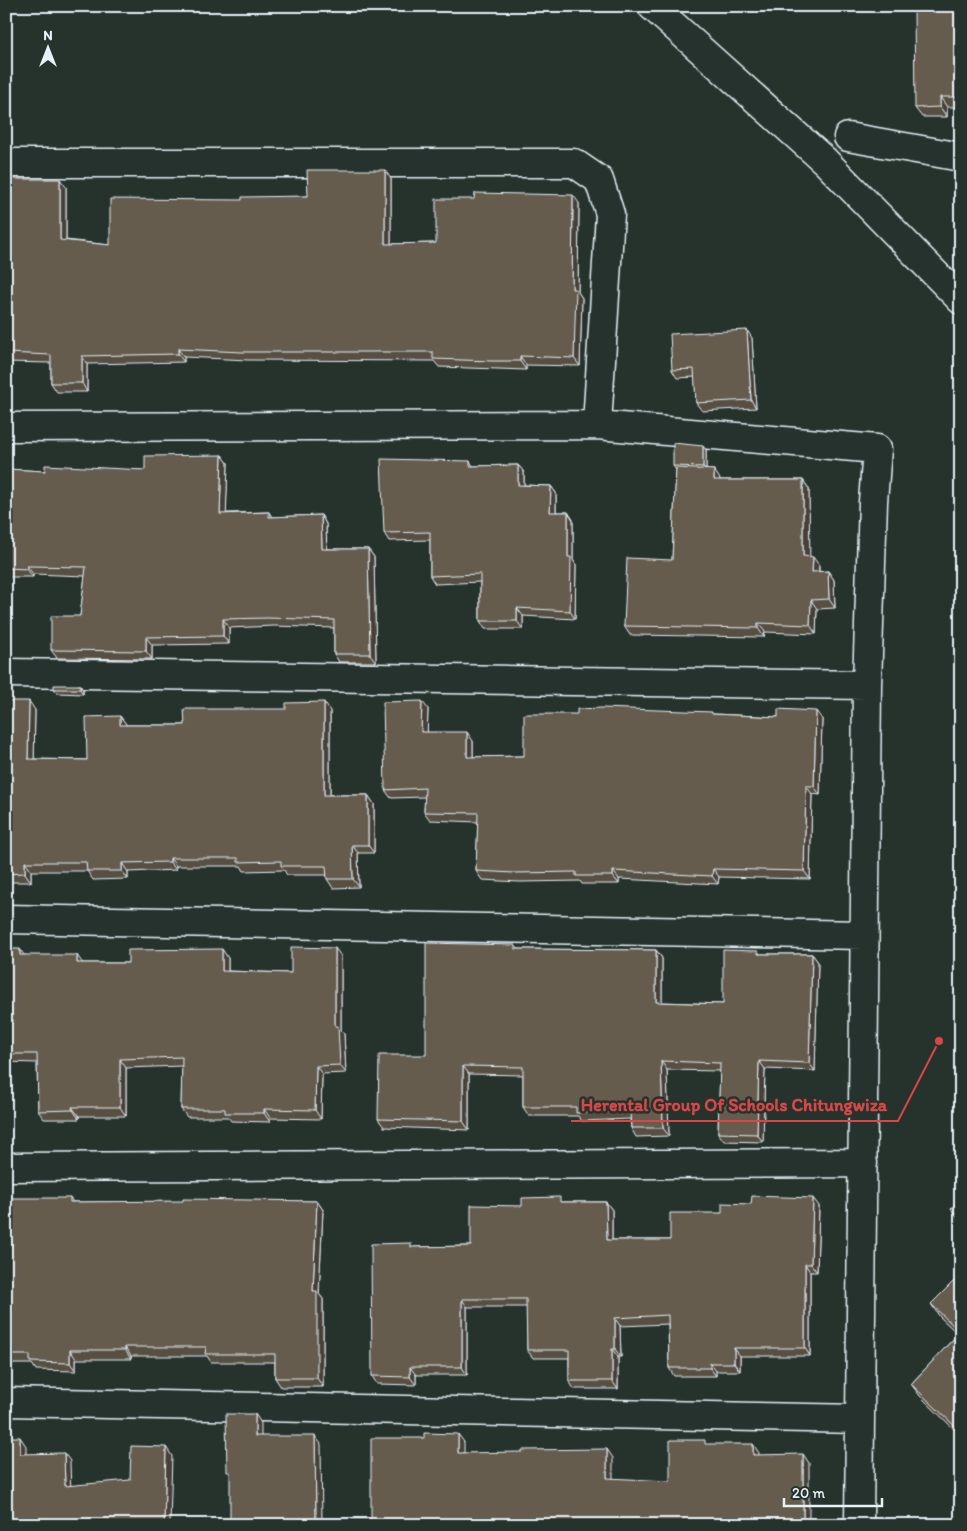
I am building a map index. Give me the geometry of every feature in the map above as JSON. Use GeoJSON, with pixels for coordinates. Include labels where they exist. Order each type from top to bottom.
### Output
{"type":"FeatureCollection","features":[{"type":"Feature","properties":{"kind":"street"},"geometry":{"type":"LineString","coordinates":[[652,6],[825,161],[961,300]]}},
{"type":"Feature","properties":{"kind":"street"},"geometry":{"type":"LineString","coordinates":[[848,137],[961,157]]}},
{"type":"Feature","properties":{"kind":"street"},"geometry":{"type":"LineString","coordinates":[[6,163],[574,163],[599,180],[610,214],[597,425]]}},
{"type":"Feature","properties":{"kind":"street"},"geometry":{"type":"LineString","coordinates":[[6,427],[597,425],[877,449],[873,502],[867,685],[863,935],[863,1163],[859,1525]]}},
{"type":"Feature","properties":{"kind":"street"},"geometry":{"type":"LineString","coordinates":[[6,673],[867,685]]}},
{"type":"Feature","properties":{"kind":"street"},"geometry":{"type":"LineString","coordinates":[[6,919],[863,935]]}},
{"type":"Feature","properties":{"kind":"street"},"geometry":{"type":"LineString","coordinates":[[6,1167],[863,1163]]}},
{"type":"Feature","properties":{"kind":"street"},"geometry":{"type":"LineString","coordinates":[[6,1402],[860,1419]]}},
{"type":"Feature","properties":{"kind":"building"},"geometry":{"type":"Polygon","coordinates":[[[914,6],[961,6],[961,97],[940,97],[940,107],[915,108],[914,6]]]}},
{"type":"Feature","properties":{"kind":"building"},"geometry":{"type":"Polygon","coordinates":[[[307,170],[385,170],[385,244],[436,243],[436,199],[474,199],[475,193],[573,195],[572,289],[576,289],[574,358],[520,356],[520,361],[492,361],[433,359],[433,352],[242,352],[178,349],[178,354],[82,356],[82,383],[51,383],[51,355],[6,353],[6,238],[10,238],[10,179],[60,179],[60,240],[110,245],[110,199],[242,200],[242,197],[308,196],[307,170]]]}},
{"type":"Feature","properties":{"kind":"building"},"geometry":{"type":"Polygon","coordinates":[[[747,330],[751,400],[696,403],[694,369],[672,370],[670,334],[747,330]]]}},
{"type":"Feature","properties":{"kind":"building"},"geometry":{"type":"Polygon","coordinates":[[[673,443],[703,446],[703,467],[673,466],[673,443]]]}},
{"type":"Feature","properties":{"kind":"building"},"geometry":{"type":"Polygon","coordinates":[[[222,455],[220,514],[269,512],[269,517],[321,515],[322,549],[368,549],[370,654],[334,654],[334,620],[268,618],[223,619],[223,636],[146,637],[146,651],[51,650],[51,616],[80,616],[86,567],[27,566],[27,569],[6,568],[6,469],[45,471],[45,465],[145,470],[145,456],[222,455]]]}},
{"type":"Feature","properties":{"kind":"building"},"geometry":{"type":"Polygon","coordinates":[[[381,459],[470,461],[470,466],[518,465],[518,485],[551,486],[550,512],[568,512],[568,557],[571,557],[570,611],[517,608],[517,621],[480,621],[480,574],[430,576],[430,532],[384,533],[381,459]]]}},
{"type":"Feature","properties":{"kind":"building"},"geometry":{"type":"Polygon","coordinates":[[[676,468],[714,470],[714,480],[803,480],[803,556],[813,557],[812,572],[828,571],[829,599],[811,600],[810,625],[758,623],[758,628],[624,626],[627,558],[672,560],[676,468]]]}},
{"type":"Feature","properties":{"kind":"building"},"geometry":{"type":"Polygon","coordinates":[[[54,685],[80,685],[80,689],[54,689],[54,685]]]}},
{"type":"Feature","properties":{"kind":"building"},"geometry":{"type":"Polygon","coordinates":[[[6,701],[29,701],[28,759],[87,760],[86,717],[120,716],[120,725],[185,725],[184,709],[286,709],[286,703],[324,702],[324,795],[368,795],[368,845],[352,845],[353,879],[327,879],[326,866],[281,866],[281,861],[238,862],[238,858],[170,858],[170,862],[122,863],[122,871],[87,871],[86,862],[25,862],[25,873],[6,874],[6,701]]]}},
{"type":"Feature","properties":{"kind":"building"},"geometry":{"type":"Polygon","coordinates":[[[422,701],[421,732],[467,732],[467,757],[524,756],[524,714],[577,714],[577,709],[602,708],[712,712],[712,714],[778,717],[778,709],[816,711],[814,786],[806,786],[804,871],[713,869],[712,876],[613,871],[613,876],[576,876],[576,872],[514,873],[476,871],[478,813],[424,812],[425,788],[385,790],[383,702],[422,701]]]}},
{"type":"Feature","properties":{"kind":"building"},"geometry":{"type":"Polygon","coordinates":[[[426,943],[515,945],[515,949],[656,950],[656,1002],[723,1004],[723,950],[758,951],[758,954],[812,954],[809,1063],[759,1061],[757,1134],[718,1133],[720,1063],[661,1061],[663,1128],[631,1128],[630,1111],[576,1113],[576,1107],[523,1107],[523,1067],[463,1066],[463,1121],[378,1119],[379,1055],[426,1055],[426,943]]]}},
{"type":"Feature","properties":{"kind":"building"},"geometry":{"type":"Polygon","coordinates":[[[291,947],[335,948],[335,1026],[338,1026],[340,1065],[316,1066],[315,1110],[264,1109],[264,1113],[225,1113],[225,1109],[181,1109],[182,1057],[120,1059],[120,1107],[72,1107],[73,1110],[38,1111],[37,1054],[6,1054],[6,949],[20,949],[20,955],[77,955],[77,963],[128,963],[128,950],[222,949],[222,971],[291,973],[291,947]]]}},
{"type":"Feature","properties":{"kind":"building"},"geometry":{"type":"Polygon","coordinates":[[[752,1196],[813,1198],[811,1264],[805,1264],[805,1348],[734,1348],[734,1363],[710,1363],[710,1368],[669,1368],[668,1315],[615,1318],[615,1349],[612,1349],[612,1381],[569,1381],[569,1350],[527,1350],[526,1299],[462,1299],[462,1367],[410,1367],[410,1377],[372,1376],[371,1244],[411,1243],[411,1247],[471,1246],[471,1205],[522,1206],[522,1198],[560,1197],[560,1202],[606,1202],[607,1240],[670,1240],[670,1213],[722,1213],[722,1203],[751,1204],[752,1196]]]}},
{"type":"Feature","properties":{"kind":"building"},"geometry":{"type":"Polygon","coordinates":[[[8,1198],[70,1198],[70,1202],[183,1201],[183,1199],[317,1201],[313,1291],[317,1291],[317,1378],[275,1378],[275,1354],[205,1354],[206,1347],[125,1347],[125,1350],[70,1350],[70,1363],[30,1362],[30,1355],[6,1355],[8,1198]]]}},
{"type":"Feature","properties":{"kind":"building"},"geometry":{"type":"Polygon","coordinates":[[[961,1198],[961,1219],[951,1209],[961,1198]]]}},
{"type":"Feature","properties":{"kind":"building"},"geometry":{"type":"Polygon","coordinates":[[[961,1274],[961,1432],[911,1384],[960,1332],[931,1304],[961,1274]]]}},
{"type":"Feature","properties":{"kind":"building"},"geometry":{"type":"Polygon","coordinates":[[[226,1414],[255,1414],[255,1436],[315,1436],[316,1525],[230,1525],[230,1472],[227,1472],[226,1414]]]}},
{"type":"Feature","properties":{"kind":"building"},"geometry":{"type":"Polygon","coordinates":[[[424,1433],[458,1434],[458,1453],[607,1449],[607,1478],[670,1481],[670,1440],[705,1440],[705,1444],[753,1444],[753,1455],[803,1454],[803,1525],[352,1525],[352,1519],[371,1519],[371,1438],[424,1438],[424,1433]]]}},
{"type":"Feature","properties":{"kind":"building"},"geometry":{"type":"Polygon","coordinates":[[[6,1437],[20,1437],[20,1454],[64,1453],[65,1486],[130,1480],[131,1446],[166,1447],[164,1525],[6,1525],[6,1437]]]}},
{"type":"Feature","properties":{"kind":"place","name":"Herental Group Of Schools Chitungwiza"},"geometry":{"type":"Point","coordinates":[939,1041]}}]}
